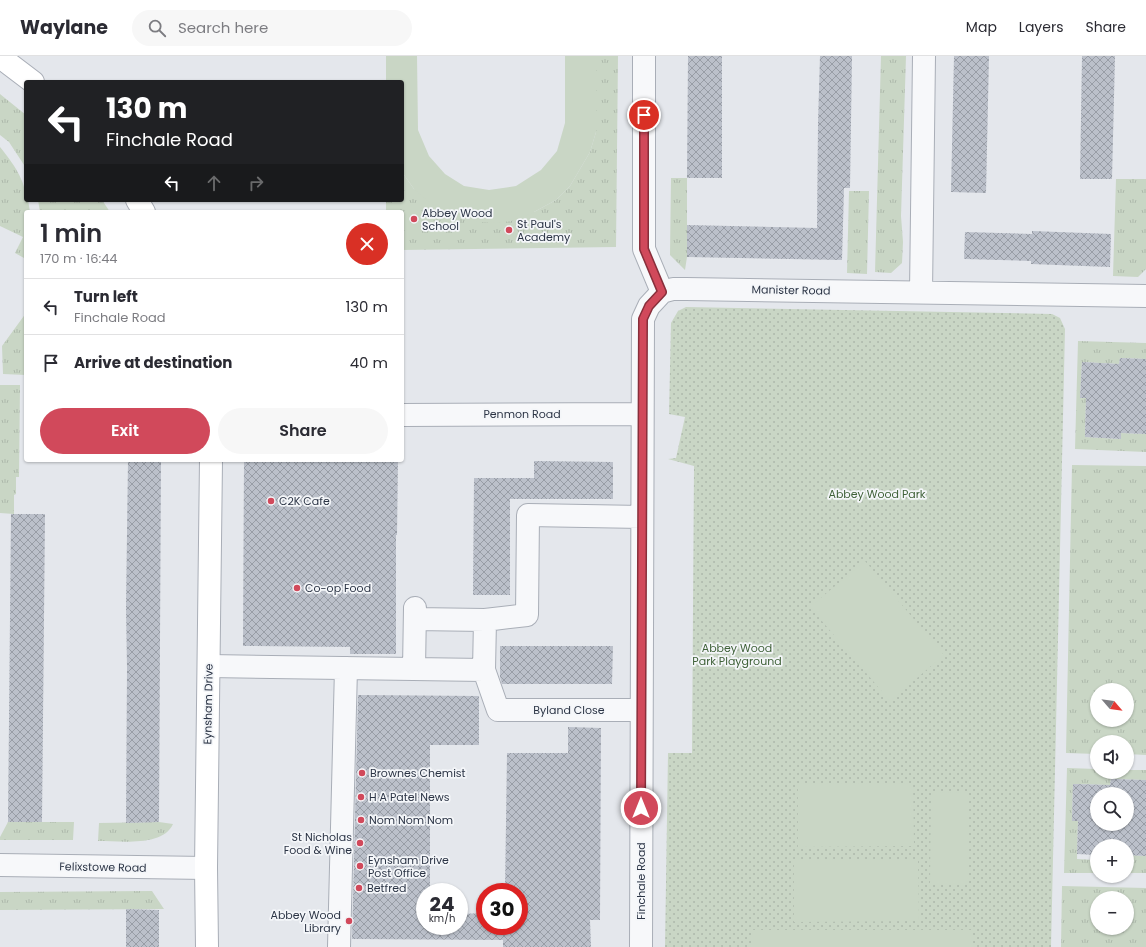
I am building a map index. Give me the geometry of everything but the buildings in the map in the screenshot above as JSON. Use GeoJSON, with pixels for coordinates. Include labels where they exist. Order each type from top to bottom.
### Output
{"type":"FeatureCollection","features":[{"type":"Feature","properties":{"kind":"street"},"geometry":{"type":"LineString","coordinates":[[644,56],[644,249],[662,292]]}},
{"type":"Feature","properties":{"kind":"street"},"geometry":{"type":"LineString","coordinates":[[921,292],[924,56]]}},
{"type":"Feature","properties":{"kind":"street"},"geometry":{"type":"LineString","coordinates":[[0,57],[30,80]]}},
{"type":"Feature","properties":{"kind":"street","name":"Manister Road"},"geometry":{"type":"LineString","coordinates":[[662,292],[673,289],[694,289],[1146,296]]}},
{"type":"Feature","properties":{"kind":"street","name":"Finchale Road"},"geometry":{"type":"LineString","coordinates":[[641,947],[643,319],[649,306],[662,292]]}},
{"type":"Feature","properties":{"kind":"street","name":"Penmon Road"},"geometry":{"type":"LineString","coordinates":[[404,415],[642,414]]}},
{"type":"Feature","properties":{"kind":"street","name":"Eynsham Drive"},"geometry":{"type":"LineString","coordinates":[[207,947],[206,868],[211,462]]}},
{"type":"Feature","properties":{"kind":"street"},"geometry":{"type":"LineString","coordinates":[[414,669],[415,614],[485,620],[527,615],[528,515],[642,517]]}},
{"type":"Feature","properties":{"kind":"street"},"geometry":{"type":"LineString","coordinates":[[209,666],[484,670],[485,620]]}},
{"type":"Feature","properties":{"kind":"street"},"geometry":{"type":"LineString","coordinates":[[339,947],[346,668]]}},
{"type":"Feature","properties":{"kind":"street","name":"Byland Close"},"geometry":{"type":"LineString","coordinates":[[484,670],[498,710],[641,710]]}},
{"type":"Feature","properties":{"kind":"street","name":"Felixstowe Road"},"geometry":{"type":"LineString","coordinates":[[0,865],[206,868]]}},
{"type":"Feature","properties":{"kind":"green space"},"geometry":{"type":"Polygon","coordinates":[[[386,56],[417,56],[418,130],[429,156],[445,174],[464,186],[489,190],[516,186],[541,170],[557,151],[565,123],[565,56],[596,56],[596,132],[590,152],[570,186],[556,200],[534,212],[511,221],[495,223],[479,222],[452,215],[430,203],[414,189],[404,175],[404,80],[386,80],[386,56]]]}},
{"type":"Feature","properties":{"kind":"green space"},"geometry":{"type":"Polygon","coordinates":[[[596,56],[618,56],[616,247],[404,250],[404,210],[386,210],[386,202],[404,202],[404,175],[414,189],[534,212],[556,200],[570,186],[590,152],[596,132],[596,56]]]}},
{"type":"Feature","properties":{"kind":"green space"},"geometry":{"type":"Polygon","coordinates":[[[881,56],[906,56],[901,216],[903,242],[902,263],[891,273],[875,272],[881,56]]]}},
{"type":"Feature","properties":{"kind":"green space"},"geometry":{"type":"Polygon","coordinates":[[[0,94],[24,113],[24,165],[9,142],[0,135],[0,94]]]}},
{"type":"Feature","properties":{"kind":"green space"},"geometry":{"type":"Polygon","coordinates":[[[0,147],[18,172],[24,185],[24,202],[28,202],[30,210],[24,210],[24,258],[15,253],[23,237],[0,226],[0,147]]]}},
{"type":"Feature","properties":{"kind":"green space"},"geometry":{"type":"Polygon","coordinates":[[[671,178],[687,178],[687,257],[685,270],[670,255],[671,178]]]}},
{"type":"Feature","properties":{"kind":"green space"},"geometry":{"type":"Polygon","coordinates":[[[1116,179],[1146,179],[1146,269],[1138,277],[1113,276],[1116,179]]]}},
{"type":"Feature","properties":{"kind":"green space"},"geometry":{"type":"Polygon","coordinates":[[[849,191],[869,191],[867,274],[847,273],[849,191]]]}},
{"type":"Feature","properties":{"kind":"green space"},"geometry":{"type":"Polygon","coordinates":[[[38,202],[103,202],[109,210],[40,210],[38,202]]]}},
{"type":"Feature","properties":{"kind":"green space","name":"Abbey Wood Park"},"geometry":{"type":"Polygon","coordinates":[[[686,307],[1052,314],[1060,318],[1065,329],[1051,947],[665,947],[668,753],[692,753],[694,466],[668,459],[676,458],[685,417],[669,414],[671,323],[678,311],[686,307]]]}},
{"type":"Feature","properties":{"kind":"green space"},"geometry":{"type":"Polygon","coordinates":[[[24,316],[24,375],[3,374],[2,346],[24,316]]]}},
{"type":"Feature","properties":{"kind":"green space"},"geometry":{"type":"Polygon","coordinates":[[[1078,341],[1146,343],[1146,359],[1120,358],[1119,364],[1082,362],[1080,398],[1086,398],[1085,437],[1121,439],[1121,433],[1146,434],[1146,452],[1075,449],[1078,341]]]}},
{"type":"Feature","properties":{"kind":"green space"},"geometry":{"type":"Polygon","coordinates":[[[0,385],[20,385],[19,477],[16,477],[14,514],[0,513],[0,385]]]}},
{"type":"Feature","properties":{"kind":"green space"},"geometry":{"type":"Polygon","coordinates":[[[1072,465],[1146,466],[1146,755],[1134,754],[1134,735],[1090,735],[1090,754],[1066,753],[1072,465]]]}},
{"type":"Feature","properties":{"kind":"green space"},"geometry":{"type":"Polygon","coordinates":[[[865,561],[944,655],[890,701],[810,607],[865,561]]]}},
{"type":"Feature","properties":{"kind":"green space"},"geometry":{"type":"Polygon","coordinates":[[[1067,768],[1090,769],[1090,779],[1111,779],[1110,785],[1073,784],[1072,821],[1078,821],[1077,859],[1090,860],[1090,873],[1064,873],[1067,768]]]}},
{"type":"Feature","properties":{"kind":"green space"},"geometry":{"type":"Polygon","coordinates":[[[1134,770],[1146,770],[1146,780],[1111,779],[1134,779],[1134,770]]]}},
{"type":"Feature","properties":{"kind":"green space"},"geometry":{"type":"Polygon","coordinates":[[[913,783],[914,846],[798,847],[798,784],[913,783]]]}},
{"type":"Feature","properties":{"kind":"green space"},"geometry":{"type":"Polygon","coordinates":[[[931,792],[968,793],[968,883],[930,883],[931,792]]]}},
{"type":"Feature","properties":{"kind":"green space"},"geometry":{"type":"Polygon","coordinates":[[[8,822],[74,822],[73,840],[0,840],[0,837],[8,822]]]}},
{"type":"Feature","properties":{"kind":"green space"},"geometry":{"type":"Polygon","coordinates":[[[159,822],[173,824],[168,831],[151,839],[129,842],[98,841],[99,823],[159,822]]]}},
{"type":"Feature","properties":{"kind":"green space"},"geometry":{"type":"Polygon","coordinates":[[[1134,855],[1146,856],[1146,873],[1134,873],[1134,855]]]}},
{"type":"Feature","properties":{"kind":"green space"},"geometry":{"type":"Polygon","coordinates":[[[918,859],[919,921],[794,922],[794,860],[918,859]]]}},
{"type":"Feature","properties":{"kind":"green space"},"geometry":{"type":"Polygon","coordinates":[[[1062,886],[1146,888],[1146,947],[1061,947],[1062,886]]]}},
{"type":"Feature","properties":{"kind":"green space"},"geometry":{"type":"Polygon","coordinates":[[[152,891],[164,909],[0,910],[0,892],[152,891]]]}},
{"type":"Feature","properties":{"kind":"green space"},"geometry":{"type":"Polygon","coordinates":[[[753,930],[973,930],[973,947],[753,947],[753,930]]]}},
{"type":"Feature","properties":{"kind":"place","name":"Abbey Wood School"},"geometry":{"type":"Point","coordinates":[414,219]}},
{"type":"Feature","properties":{"kind":"place","name":"St Paul's Academy"},"geometry":{"type":"Point","coordinates":[509,230]}},
{"type":"Feature","properties":{"kind":"place","name":"C2K Cafe"},"geometry":{"type":"Point","coordinates":[271,501]}},
{"type":"Feature","properties":{"kind":"place","name":"Co-op Food"},"geometry":{"type":"Point","coordinates":[297,588]}},
{"type":"Feature","properties":{"kind":"place","name":"Brownes Chemist"},"geometry":{"type":"Point","coordinates":[362,773]}},
{"type":"Feature","properties":{"kind":"place","name":"H A Patel News"},"geometry":{"type":"Point","coordinates":[361,797]}},
{"type":"Feature","properties":{"kind":"place","name":"Nom Nom Nom"},"geometry":{"type":"Point","coordinates":[361,820]}},
{"type":"Feature","properties":{"kind":"place","name":"St Nicholas Food & Wine"},"geometry":{"type":"Point","coordinates":[360,843]}},
{"type":"Feature","properties":{"kind":"place","name":"Eynsham Drive Post Office"},"geometry":{"type":"Point","coordinates":[360,866]}},
{"type":"Feature","properties":{"kind":"place","name":"Betfred"},"geometry":{"type":"Point","coordinates":[359,888]}},
{"type":"Feature","properties":{"kind":"place","name":"Abbey Wood Library"},"geometry":{"type":"Point","coordinates":[349,921]}},
{"type":"Feature","properties":{"kind":"route"},"geometry":{"type":"LineString","coordinates":[[641,808],[643,319],[649,306],[662,292],[644,249],[644,115]]}},
{"type":"Feature","properties":{"kind":"park label","name":"Abbey Wood Park Playground"},"geometry":{"type":"Point","coordinates":[737,654]}}]}
